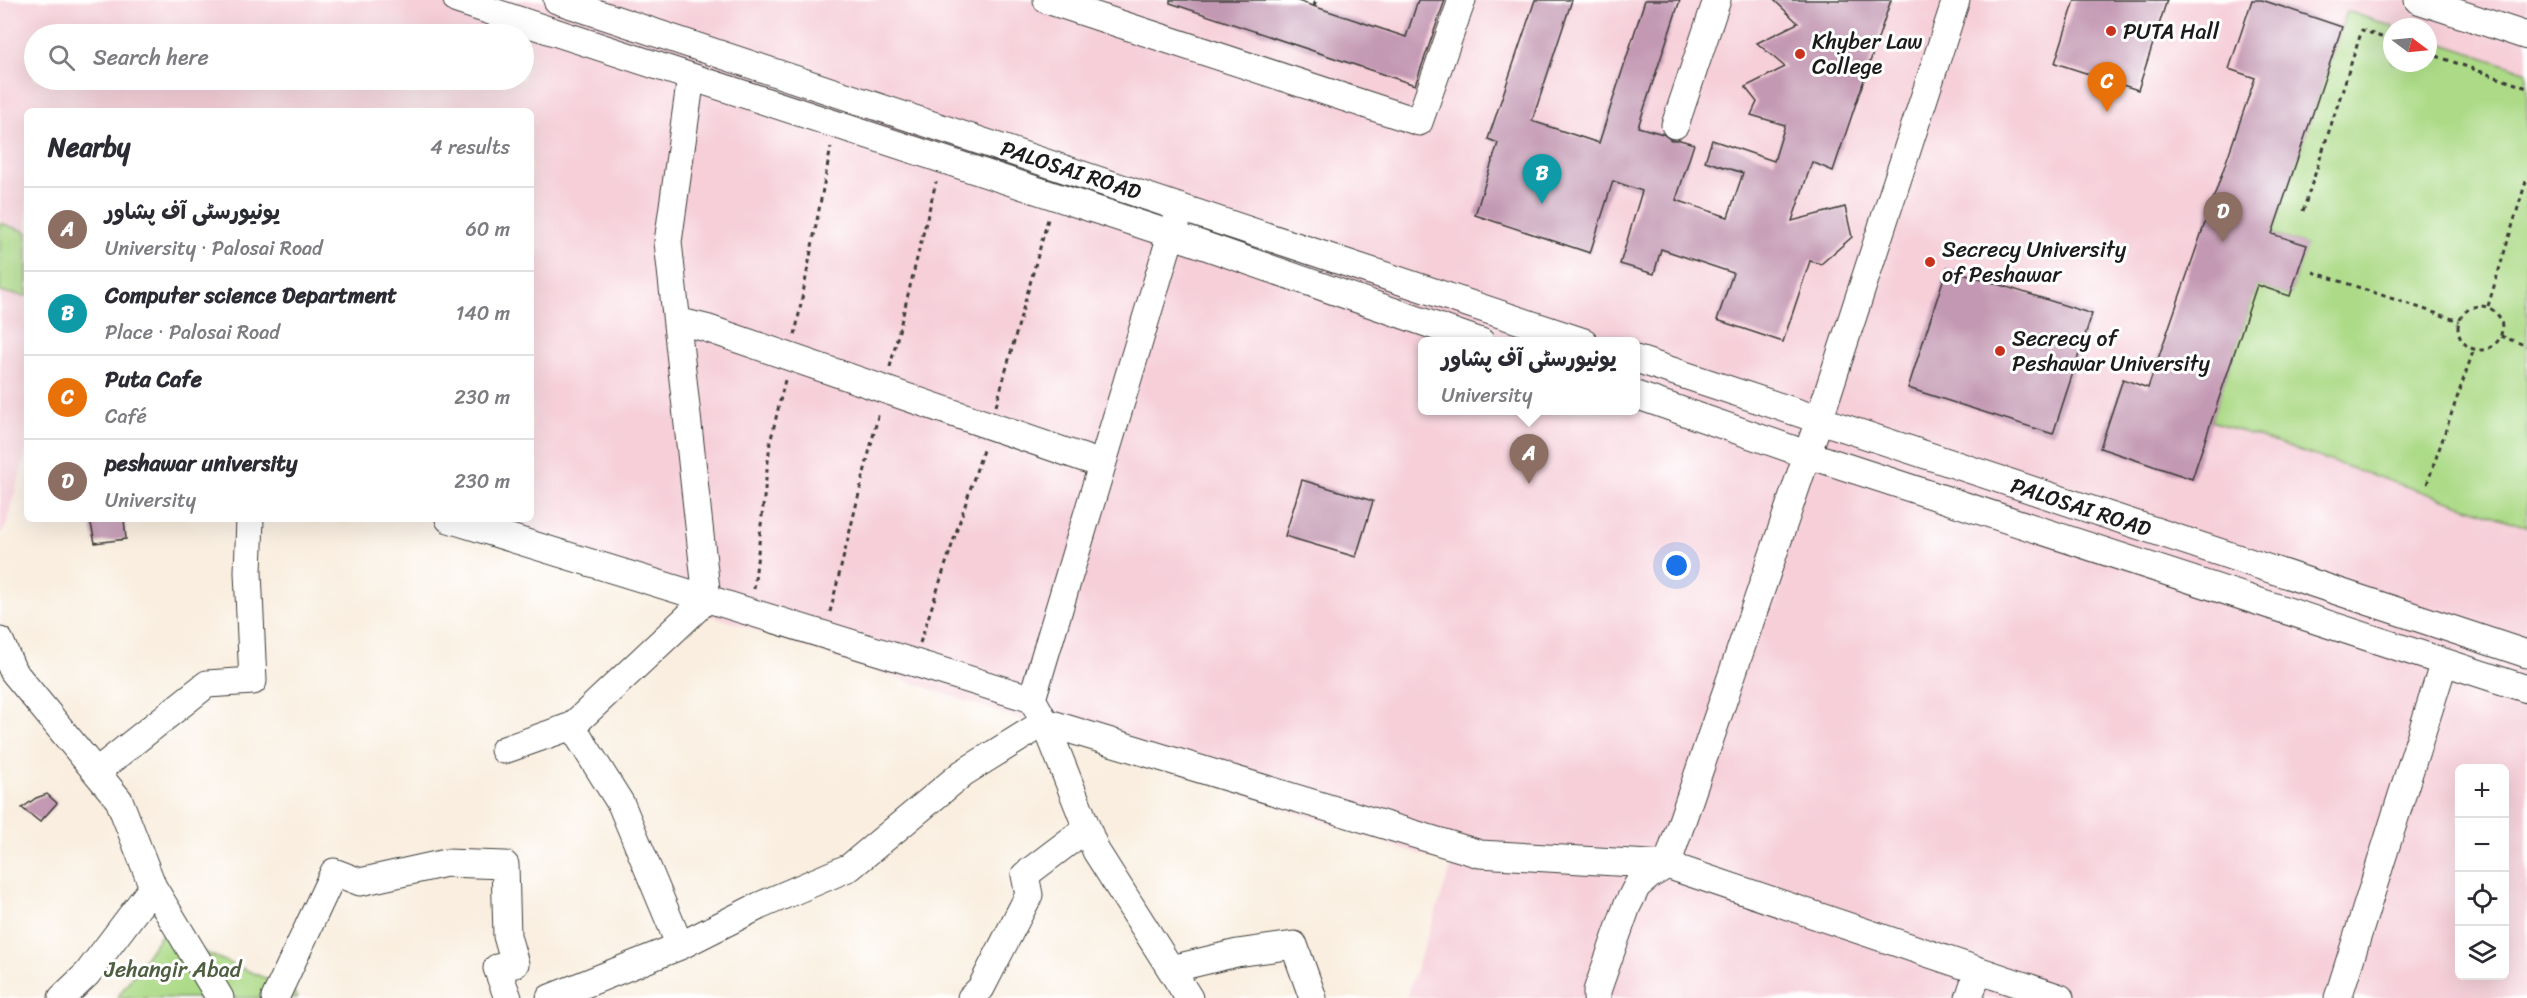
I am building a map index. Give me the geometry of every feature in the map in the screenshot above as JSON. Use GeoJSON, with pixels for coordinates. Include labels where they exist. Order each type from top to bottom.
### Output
{"type":"FeatureCollection","features":[{"type":"Feature","properties":{"kind":"street"},"geometry":{"type":"LineString","coordinates":[[457,0],[530,24]]}},
{"type":"Feature","properties":{"kind":"street","name":"PALOSAI ROAD"},"geometry":{"type":"LineString","coordinates":[[557,0],[1569,337]]}},
{"type":"Feature","properties":{"kind":"street"},"geometry":{"type":"LineString","coordinates":[[1047,0],[1419,122],[1461,0]]}},
{"type":"Feature","properties":{"kind":"street"},"geometry":{"type":"LineString","coordinates":[[1675,126],[1717,0]]}},
{"type":"Feature","properties":{"kind":"street"},"geometry":{"type":"LineString","coordinates":[[1597,998],[1600,981],[1637,886],[1650,875],[1667,866],[1819,420],[1956,0]]}},
{"type":"Feature","properties":{"kind":"street"},"geometry":{"type":"LineString","coordinates":[[2418,0],[2527,36]]}},
{"type":"Feature","properties":{"kind":"street"},"geometry":{"type":"LineString","coordinates":[[534,25],[1171,235],[1467,337]]}},
{"type":"Feature","properties":{"kind":"street"},"geometry":{"type":"LineString","coordinates":[[691,77],[668,242],[707,598]]}},
{"type":"Feature","properties":{"kind":"street"},"geometry":{"type":"LineString","coordinates":[[799,112],[810,84]]}},
{"type":"Feature","properties":{"kind":"street"},"geometry":{"type":"LineString","coordinates":[[550,998],[680,946],[759,906],[850,867],[1038,710],[1101,464],[1171,235],[1183,208]]}},
{"type":"Feature","properties":{"kind":"street"},"geometry":{"type":"LineString","coordinates":[[677,321],[706,328],[1101,464]]}},
{"type":"Feature","properties":{"kind":"street","name":"PALOSAI ROAD"},"geometry":{"type":"LineString","coordinates":[[1640,361],[2527,654]]}},
{"type":"Feature","properties":{"kind":"street"},"geometry":{"type":"LineString","coordinates":[[1640,397],[1806,454],[2527,689]]}},
{"type":"Feature","properties":{"kind":"street"},"geometry":{"type":"LineString","coordinates":[[96,772],[207,684],[253,681],[248,572],[250,522]]}},
{"type":"Feature","properties":{"kind":"street"},"geometry":{"type":"LineString","coordinates":[[459,522],[707,598],[1038,710],[1480,855],[1667,866],[2060,998]]}},
{"type":"Feature","properties":{"kind":"street"},"geometry":{"type":"LineString","coordinates":[[504,750],[572,726],[707,598]]}},
{"type":"Feature","properties":{"kind":"street"},"geometry":{"type":"LineString","coordinates":[[0,641],[6,680],[96,772],[119,800],[153,887],[220,998]]}},
{"type":"Feature","properties":{"kind":"street"},"geometry":{"type":"LineString","coordinates":[[2338,998],[2444,662]]}},
{"type":"Feature","properties":{"kind":"street"},"geometry":{"type":"LineString","coordinates":[[1038,710],[1096,851],[1189,998]]}},
{"type":"Feature","properties":{"kind":"street"},"geometry":{"type":"LineString","coordinates":[[572,726],[621,804],[680,946]]}},
{"type":"Feature","properties":{"kind":"street"},"geometry":{"type":"LineString","coordinates":[[971,998],[981,988],[1029,895],[1025,875],[1087,828]]}},
{"type":"Feature","properties":{"kind":"street"},"geometry":{"type":"LineString","coordinates":[[275,998],[333,872],[360,882],[446,862],[505,865],[507,936],[515,964],[497,968],[508,998]]}},
{"type":"Feature","properties":{"kind":"street"},"geometry":{"type":"LineString","coordinates":[[62,998],[87,975],[153,887]]}},
{"type":"Feature","properties":{"kind":"street"},"geometry":{"type":"LineString","coordinates":[[1171,969],[1237,953],[1294,945],[1313,998]]}},
{"type":"Feature","properties":{"kind":"street"},"geometry":{"type":"LineString","coordinates":[[1969,998],[1978,971]]}},
{"type":"Feature","properties":{"kind":"path"},"geometry":{"type":"LineString","coordinates":[[1314,6],[1316,0]]}},
{"type":"Feature","properties":{"kind":"path"},"geometry":{"type":"LineString","coordinates":[[2303,211],[2362,30],[2383,38]]}},
{"type":"Feature","properties":{"kind":"path"},"geometry":{"type":"LineString","coordinates":[[2437,56],[2527,88]]}},
{"type":"Feature","properties":{"kind":"path"},"geometry":{"type":"LineString","coordinates":[[2488,306],[2527,178]]}},
{"type":"Feature","properties":{"kind":"path"},"geometry":{"type":"LineString","coordinates":[[2313,272],[2459,321]]}},
{"type":"Feature","properties":{"kind":"path"},"geometry":{"type":"LineString","coordinates":[[2474,306],[2488,306],[2494,310],[2502,322],[2501,336],[2493,346],[2487,349],[2474,349],[2468,346],[2459,335],[2459,321],[2462,314],[2474,306]]}},
{"type":"Feature","properties":{"kind":"path"},"geometry":{"type":"LineString","coordinates":[[2501,336],[2527,346]]}},
{"type":"Feature","properties":{"kind":"path"},"geometry":{"type":"LineString","coordinates":[[2427,484],[2474,349]]}},
{"type":"Feature","properties":{"kind":"shaded area"},"geometry":{"type":"Polygon","coordinates":[[[0,0],[2527,0],[2527,998],[1406,998],[1452,865],[435,522],[534,522],[534,108],[24,108],[24,460],[6,527],[0,534],[0,0]]]}},
{"type":"Feature","properties":{"kind":"green space"},"geometry":{"type":"Polygon","coordinates":[[[2347,11],[2383,23],[2383,72],[2437,72],[2437,42],[2527,72],[2527,527],[2211,421],[2257,285],[2290,296],[2306,245],[2272,234],[2347,11]]]}},
{"type":"Feature","properties":{"kind":"green space"},"geometry":{"type":"Polygon","coordinates":[[[0,223],[24,231],[24,296],[0,292],[0,223]]]}},
{"type":"Feature","properties":{"kind":"green space","name":"Jehangir Abad"},"geometry":{"type":"Polygon","coordinates":[[[162,934],[293,990],[297,998],[117,998],[162,934]]]}},
{"type":"Feature","properties":{"kind":"building"},"geometry":{"type":"Polygon","coordinates":[[[1170,0],[1295,0],[1406,37],[1418,0],[1445,0],[1415,85],[1170,3],[1170,0]]]}},
{"type":"Feature","properties":{"kind":"building"},"geometry":{"type":"Polygon","coordinates":[[[1535,0],[1572,0],[1532,121],[1599,143],[1645,0],[1680,0],[1638,127],[1663,134],[1671,140],[1694,144],[1676,200],[1728,217],[1743,173],[1705,161],[1712,140],[1774,161],[1785,125],[1751,115],[1757,102],[1745,87],[1785,67],[1757,43],[1798,23],[1774,0],[1891,0],[1833,171],[1812,162],[1792,221],[1845,207],[1852,237],[1821,264],[1810,261],[1783,342],[1717,320],[1733,273],[1661,249],[1654,274],[1620,264],[1642,191],[1613,181],[1590,253],[1475,215],[1498,143],[1488,139],[1535,0]]]}},
{"type":"Feature","properties":{"kind":"building","name":"PUTA Hall"},"geometry":{"type":"Polygon","coordinates":[[[2075,0],[2167,0],[2138,90],[2055,63],[2075,0]]]}},
{"type":"Feature","properties":{"kind":"building"},"geometry":{"type":"Polygon","coordinates":[[[2252,0],[2262,0],[2342,27],[2272,234],[2307,245],[2290,296],[2257,285],[2192,479],[2100,448],[2123,379],[2148,388],[2255,78],[2229,69],[2252,0]]]}},
{"type":"Feature","properties":{"kind":"building","name":"Secrecy of Peshawar University"},"geometry":{"type":"Polygon","coordinates":[[[1947,268],[2092,314],[2053,434],[1908,388],[1947,268]]]}},
{"type":"Feature","properties":{"kind":"building"},"geometry":{"type":"Polygon","coordinates":[[[1302,480],[1373,501],[1356,557],[1285,536],[1302,480]]]}},
{"type":"Feature","properties":{"kind":"building"},"geometry":{"type":"Polygon","coordinates":[[[91,522],[124,522],[126,539],[95,543],[91,522]]]}},
{"type":"Feature","properties":{"kind":"building"},"geometry":{"type":"Polygon","coordinates":[[[47,794],[57,803],[40,822],[22,808],[36,798],[47,794]]]}},
{"type":"Feature","properties":{"kind":"place","name":"PUTA Hall"},"geometry":{"type":"Point","coordinates":[2111,31]}},
{"type":"Feature","properties":{"kind":"place","name":"Khyber Law College"},"geometry":{"type":"Point","coordinates":[1800,54]}},
{"type":"Feature","properties":{"kind":"place","name":"Puta Cafe"},"geometry":{"type":"Point","coordinates":[2107,112]}},
{"type":"Feature","properties":{"kind":"place","name":"Computer science Department"},"geometry":{"type":"Point","coordinates":[1542,204]}},
{"type":"Feature","properties":{"kind":"place","name":"peshawar university"},"geometry":{"type":"Point","coordinates":[2223,242]}},
{"type":"Feature","properties":{"kind":"place","name":"Secrecy University of Peshawar"},"geometry":{"type":"Point","coordinates":[1930,262]}},
{"type":"Feature","properties":{"kind":"place","name":"Secrecy of Peshawar University"},"geometry":{"type":"Point","coordinates":[2000,351]}},
{"type":"Feature","properties":{"kind":"place","name":"یونیورسٹی آف پشاور"},"geometry":{"type":"Point","coordinates":[1529,484]}}]}
